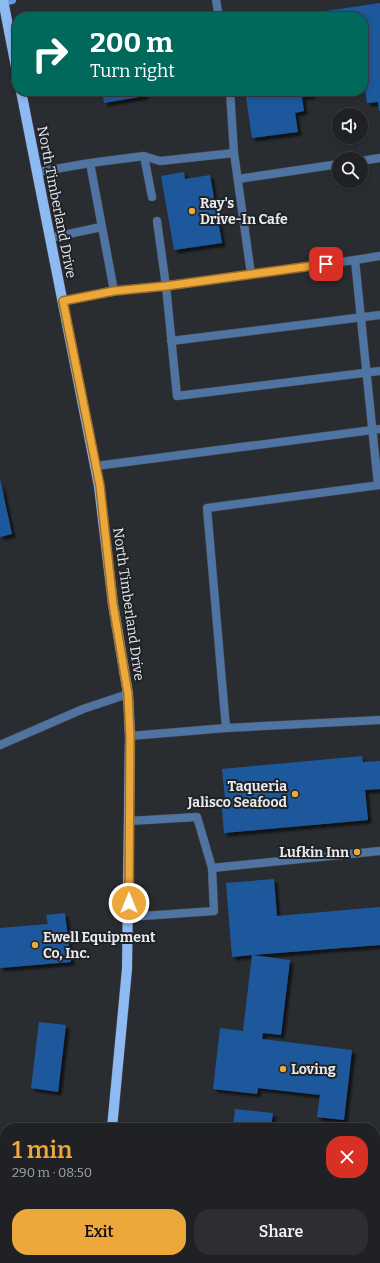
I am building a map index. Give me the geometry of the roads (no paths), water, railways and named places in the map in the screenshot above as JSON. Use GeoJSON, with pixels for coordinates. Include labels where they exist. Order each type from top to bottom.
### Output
{"type":"FeatureCollection","features":[{"type":"Feature","properties":{"kind":"main road"},"geometry":{"type":"LineString","coordinates":[[4,1],[12,45]]}},
{"type":"Feature","properties":{"kind":"main road","name":"North Timberland Drive"},"geometry":{"type":"LineString","coordinates":[[22,96],[100,486],[113,604],[128,694],[130,736],[128,969],[113,1123]]}},
{"type":"Feature","properties":{"kind":"street"},"geometry":{"type":"LineString","coordinates":[[216,0],[218,12]]}},
{"type":"Feature","properties":{"kind":"street"},"geometry":{"type":"LineString","coordinates":[[230,96],[234,153],[251,274]]}},
{"type":"Feature","properties":{"kind":"street"},"geometry":{"type":"LineString","coordinates":[[38,172],[90,162],[144,156],[160,161],[234,153]]}},
{"type":"Feature","properties":{"kind":"street"},"geometry":{"type":"LineString","coordinates":[[144,156],[152,197]]}},
{"type":"Feature","properties":{"kind":"street"},"geometry":{"type":"LineString","coordinates":[[368,160],[380,158]]}},
{"type":"Feature","properties":{"kind":"street"},"geometry":{"type":"LineString","coordinates":[[90,162],[101,228],[114,291]]}},
{"type":"Feature","properties":{"kind":"street"},"geometry":{"type":"LineString","coordinates":[[238,180],[332,165]]}},
{"type":"Feature","properties":{"kind":"street"},"geometry":{"type":"LineString","coordinates":[[157,221],[166,286],[177,396],[380,371]]}},
{"type":"Feature","properties":{"kind":"street"},"geometry":{"type":"LineString","coordinates":[[50,238],[101,228]]}},
{"type":"Feature","properties":{"kind":"street"},"geometry":{"type":"LineString","coordinates":[[63,301],[114,291],[166,286],[380,256]]}},
{"type":"Feature","properties":{"kind":"street"},"geometry":{"type":"LineString","coordinates":[[226,728],[207,508],[379,485],[376,429],[366,372],[355,260]]}},
{"type":"Feature","properties":{"kind":"street"},"geometry":{"type":"LineString","coordinates":[[171,341],[380,315]]}},
{"type":"Feature","properties":{"kind":"street"},"geometry":{"type":"LineString","coordinates":[[96,466],[376,429]]}},
{"type":"Feature","properties":{"kind":"street"},"geometry":{"type":"LineString","coordinates":[[0,745],[83,709],[128,694]]}},
{"type":"Feature","properties":{"kind":"street"},"geometry":{"type":"LineString","coordinates":[[130,736],[226,728],[380,720]]}},
{"type":"Feature","properties":{"kind":"street"},"geometry":{"type":"LineString","coordinates":[[129,820],[197,817],[212,868],[214,911],[129,917]]}},
{"type":"Feature","properties":{"kind":"street"},"geometry":{"type":"LineString","coordinates":[[212,868],[380,851]]}},
{"type":"Feature","properties":{"kind":"place","name":"Ray's Drive-In Cafe"},"geometry":{"type":"Point","coordinates":[192,211]}},
{"type":"Feature","properties":{"kind":"place","name":"Taqueria Jalisco Seafood"},"geometry":{"type":"Point","coordinates":[295,794]}},
{"type":"Feature","properties":{"kind":"place","name":"Lufkin Inn"},"geometry":{"type":"Point","coordinates":[357,852]}},
{"type":"Feature","properties":{"kind":"place","name":"Ewell Equipment Co, Inc."},"geometry":{"type":"Point","coordinates":[35,945]}},
{"type":"Feature","properties":{"kind":"place","name":"Loving"},"geometry":{"type":"Point","coordinates":[283,1069]}}]}
